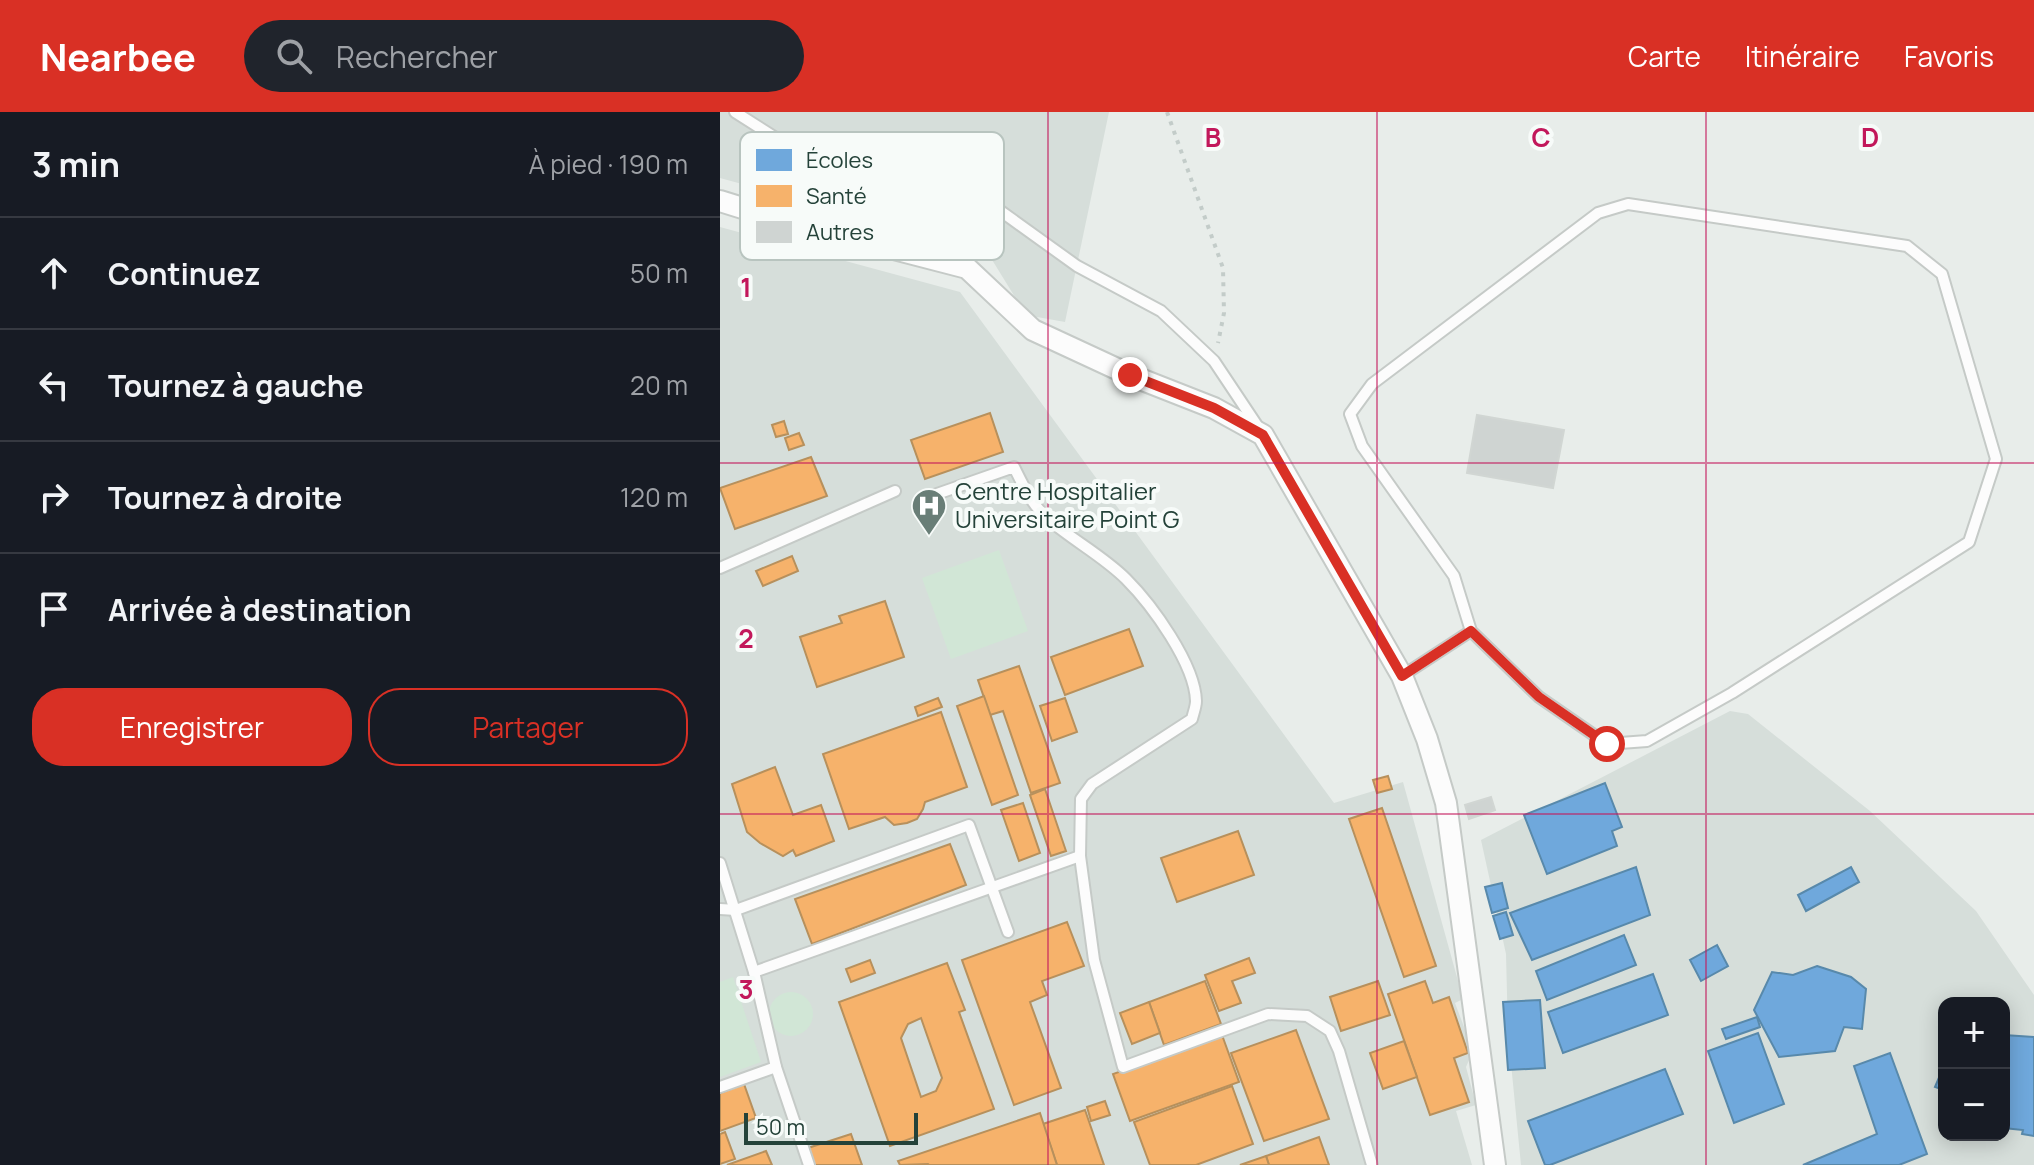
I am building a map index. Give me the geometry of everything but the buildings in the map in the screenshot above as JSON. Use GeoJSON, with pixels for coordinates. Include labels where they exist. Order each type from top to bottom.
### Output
{"type":"FeatureCollection","features":[{"type":"Feature","properties":{"kind":"street"},"geometry":{"type":"LineString","coordinates":[[720,201],[740,207]]}},
{"type":"Feature","properties":{"kind":"street"},"geometry":{"type":"LineString","coordinates":[[936,260],[967,268],[1033,330],[1130,375],[1214,408],[1263,435],[1402,676],[1427,739],[1446,803],[1495,1165]]}},
{"type":"Feature","properties":{"kind":"lane"},"geometry":{"type":"LineString","coordinates":[[735,112],[766,132]]}},
{"type":"Feature","properties":{"kind":"lane"},"geometry":{"type":"LineString","coordinates":[[1628,204],[1907,246],[1942,274],[1996,459],[1969,542],[1732,693],[1647,741],[1607,744],[1539,697],[1471,631],[1454,576],[1362,446],[1350,414],[1372,384],[1598,213],[1628,204]]}},
{"type":"Feature","properties":{"kind":"lane"},"geometry":{"type":"LineString","coordinates":[[1004,213],[1077,266],[1161,311],[1214,361],[1263,435]]}},
{"type":"Feature","properties":{"kind":"lane"},"geometry":{"type":"LineString","coordinates":[[934,495],[1014,467],[1033,502],[1046,518],[1126,579],[1162,623],[1191,676],[1197,703],[1192,719],[1092,784],[1081,799],[1080,856],[1094,960],[1123,1067],[1268,1014],[1307,1016],[1330,1031],[1339,1051],[1372,1165]]}},
{"type":"Feature","properties":{"kind":"lane"},"geometry":{"type":"LineString","coordinates":[[720,568],[895,491]]}},
{"type":"Feature","properties":{"kind":"lane"},"geometry":{"type":"LineString","coordinates":[[1402,676],[1471,631]]}},
{"type":"Feature","properties":{"kind":"lane"},"geometry":{"type":"LineString","coordinates":[[720,909],[736,910],[969,825],[1008,932]]}},
{"type":"Feature","properties":{"kind":"lane"},"geometry":{"type":"LineString","coordinates":[[754,972],[1080,856]]}},
{"type":"Feature","properties":{"kind":"lane"},"geometry":{"type":"LineString","coordinates":[[720,863],[754,972],[776,1067],[809,1165]]}},
{"type":"Feature","properties":{"kind":"lane"},"geometry":{"type":"LineString","coordinates":[[720,1087],[776,1067]]}},
{"type":"Feature","properties":{"kind":"path"},"geometry":{"type":"LineString","coordinates":[[1167,112],[1223,268],[1224,313],[1214,361]]}},
{"type":"Feature","properties":{"kind":"shaded area"},"geometry":{"type":"Polygon","coordinates":[[[720,112],[1109,112],[1065,322],[1026,315],[992,260],[1004,260],[1004,132],[740,132],[740,183],[720,178],[720,112]]]}},
{"type":"Feature","properties":{"kind":"shaded area","name":"Centre Hospitalier Universitaire Point G"},"geometry":{"type":"Polygon","coordinates":[[[720,227],[740,232],[740,260],[842,260],[960,292],[1334,803],[1403,782],[1463,999],[1455,1003],[1473,1051],[1466,1067],[1476,1105],[1456,1111],[1472,1165],[720,1165],[720,227]]]}},
{"type":"Feature","properties":{"kind":"shaded area"},"geometry":{"type":"Polygon","coordinates":[[[1730,711],[1748,714],[1870,811],[1976,911],[2034,995],[2034,1165],[1521,1165],[1508,1033],[1506,954],[1481,840],[1730,711]]]}},
{"type":"Feature","properties":{"kind":"green space"},"geometry":{"type":"Polygon","coordinates":[[[999,550],[1028,631],[951,659],[922,578],[999,550]]]}},
{"type":"Feature","properties":{"kind":"green space"},"geometry":{"type":"Polygon","coordinates":[[[733,977],[761,1062],[720,1077],[720,982],[733,977]]]}},
{"type":"Feature","properties":{"kind":"green space"},"geometry":{"type":"Polygon","coordinates":[[[791,992],[807,998],[813,1014],[807,1030],[791,1036],[775,1030],[769,1014],[775,998],[791,992]]]}},
{"type":"Feature","properties":{"kind":"place","name":"Centre Hospitalier Universitaire Point G"},"geometry":{"type":"Point","coordinates":[929,537]}},
{"type":"Feature","properties":{"kind":"route"},"geometry":{"type":"LineString","coordinates":[[1130,375],[1214,408],[1263,435],[1402,676],[1471,631],[1539,697],[1607,744]]}}]}
